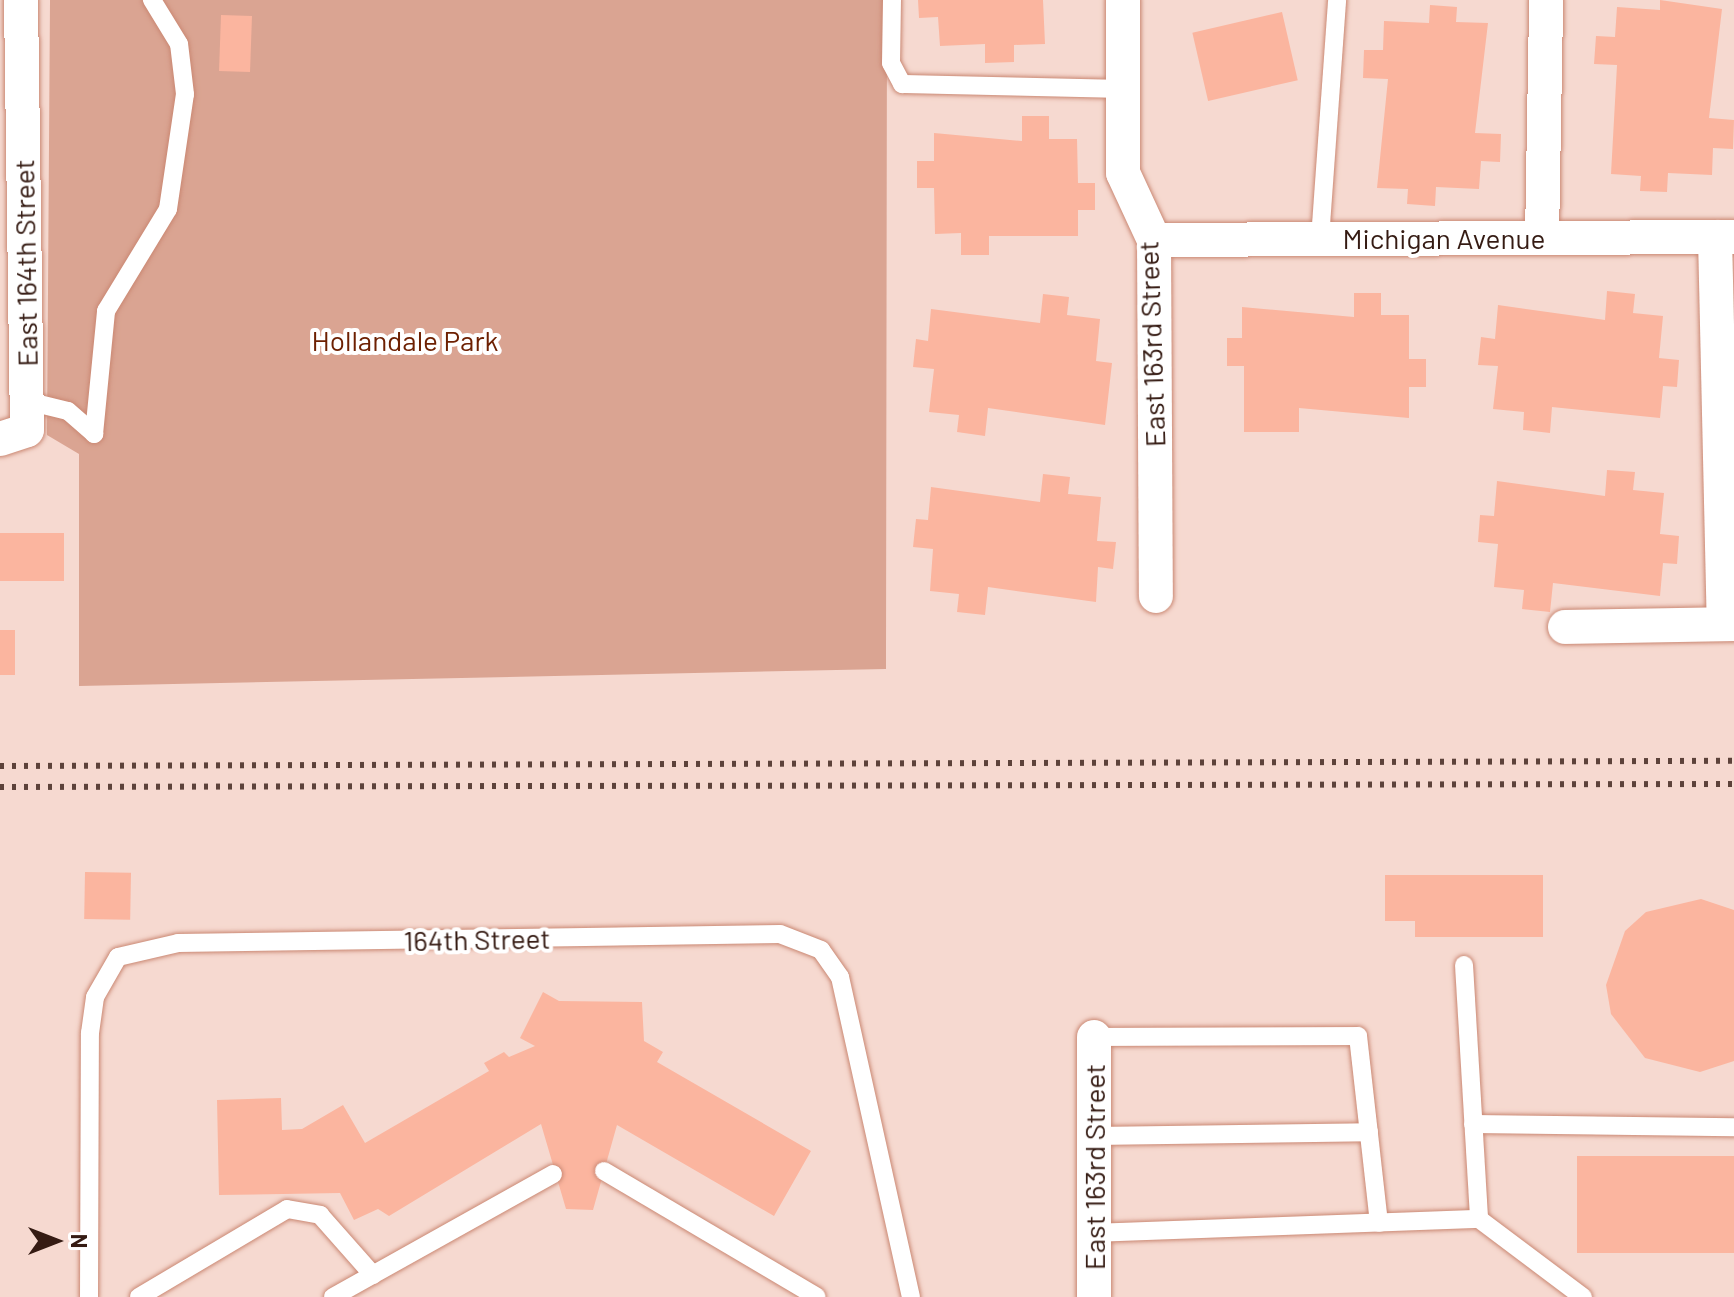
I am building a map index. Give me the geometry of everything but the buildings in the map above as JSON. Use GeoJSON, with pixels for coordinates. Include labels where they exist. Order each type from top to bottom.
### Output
{"type":"FeatureCollection","features":[{"type":"Feature","properties":{"kind":"street","name":"East 164th Street"},"geometry":{"type":"LineString","coordinates":[[18,423],[21,0]]}},
{"type":"Feature","properties":{"kind":"street","name":"East 163rd Street"},"geometry":{"type":"LineString","coordinates":[[1123,0],[1126,89],[1123,173],[1154,240],[1156,596]]}},
{"type":"Feature","properties":{"kind":"street"},"geometry":{"type":"LineString","coordinates":[[1542,238],[1546,0]]}},
{"type":"Feature","properties":{"kind":"street","name":"Michigan Avenue"},"geometry":{"type":"LineString","coordinates":[[1154,240],[1724,237]]}},
{"type":"Feature","properties":{"kind":"street"},"geometry":{"type":"LineString","coordinates":[[1565,627],[1729,624],[1724,237]]}},
{"type":"Feature","properties":{"kind":"street","name":"East 163rd Street"},"geometry":{"type":"LineString","coordinates":[[1094,1037],[1094,1297]]}},
{"type":"Feature","properties":{"kind":"lane"},"geometry":{"type":"LineString","coordinates":[[18,423],[68,411],[94,434],[106,311],[168,209],[185,94],[179,44],[152,0]]}},
{"type":"Feature","properties":{"kind":"lane"},"geometry":{"type":"LineString","coordinates":[[892,0],[891,63],[902,84],[1126,89]]}},
{"type":"Feature","properties":{"kind":"lane"},"geometry":{"type":"LineString","coordinates":[[1320,239],[1337,0]]}},
{"type":"Feature","properties":{"kind":"lane","name":"164th Street"},"geometry":{"type":"LineString","coordinates":[[89,1297],[90,1033],[95,997],[118,957],[178,943],[780,934],[821,950],[840,977],[911,1297]]}},
{"type":"Feature","properties":{"kind":"lane"},"geometry":{"type":"LineString","coordinates":[[1464,965],[1479,1219]]}},
{"type":"Feature","properties":{"kind":"lane"},"geometry":{"type":"LineString","coordinates":[[1094,1037],[1358,1036],[1379,1223]]}},
{"type":"Feature","properties":{"kind":"lane"},"geometry":{"type":"LineString","coordinates":[[1473,1124],[1734,1127]]}},
{"type":"Feature","properties":{"kind":"lane"},"geometry":{"type":"LineString","coordinates":[[1094,1136],[1369,1132]]}},
{"type":"Feature","properties":{"kind":"lane"},"geometry":{"type":"LineString","coordinates":[[604,1171],[817,1297]]}},
{"type":"Feature","properties":{"kind":"lane"},"geometry":{"type":"LineString","coordinates":[[333,1297],[553,1174]]}},
{"type":"Feature","properties":{"kind":"lane"},"geometry":{"type":"LineString","coordinates":[[139,1297],[287,1209],[320,1215],[373,1275]]}},
{"type":"Feature","properties":{"kind":"lane"},"geometry":{"type":"LineString","coordinates":[[1094,1233],[1479,1219],[1583,1297]]}},
{"type":"Feature","properties":{"kind":"green space","name":"Hollandale Park"},"geometry":{"type":"Polygon","coordinates":[[[50,0],[887,0],[886,669],[79,686],[79,454],[47,435],[50,0]]]}},
{"type":"Feature","properties":{"kind":"railway"},"geometry":{"type":"LineString","coordinates":[[0,766],[1734,761]]}},
{"type":"Feature","properties":{"kind":"railway"},"geometry":{"type":"LineString","coordinates":[[0,787],[1734,784]]}}]}
